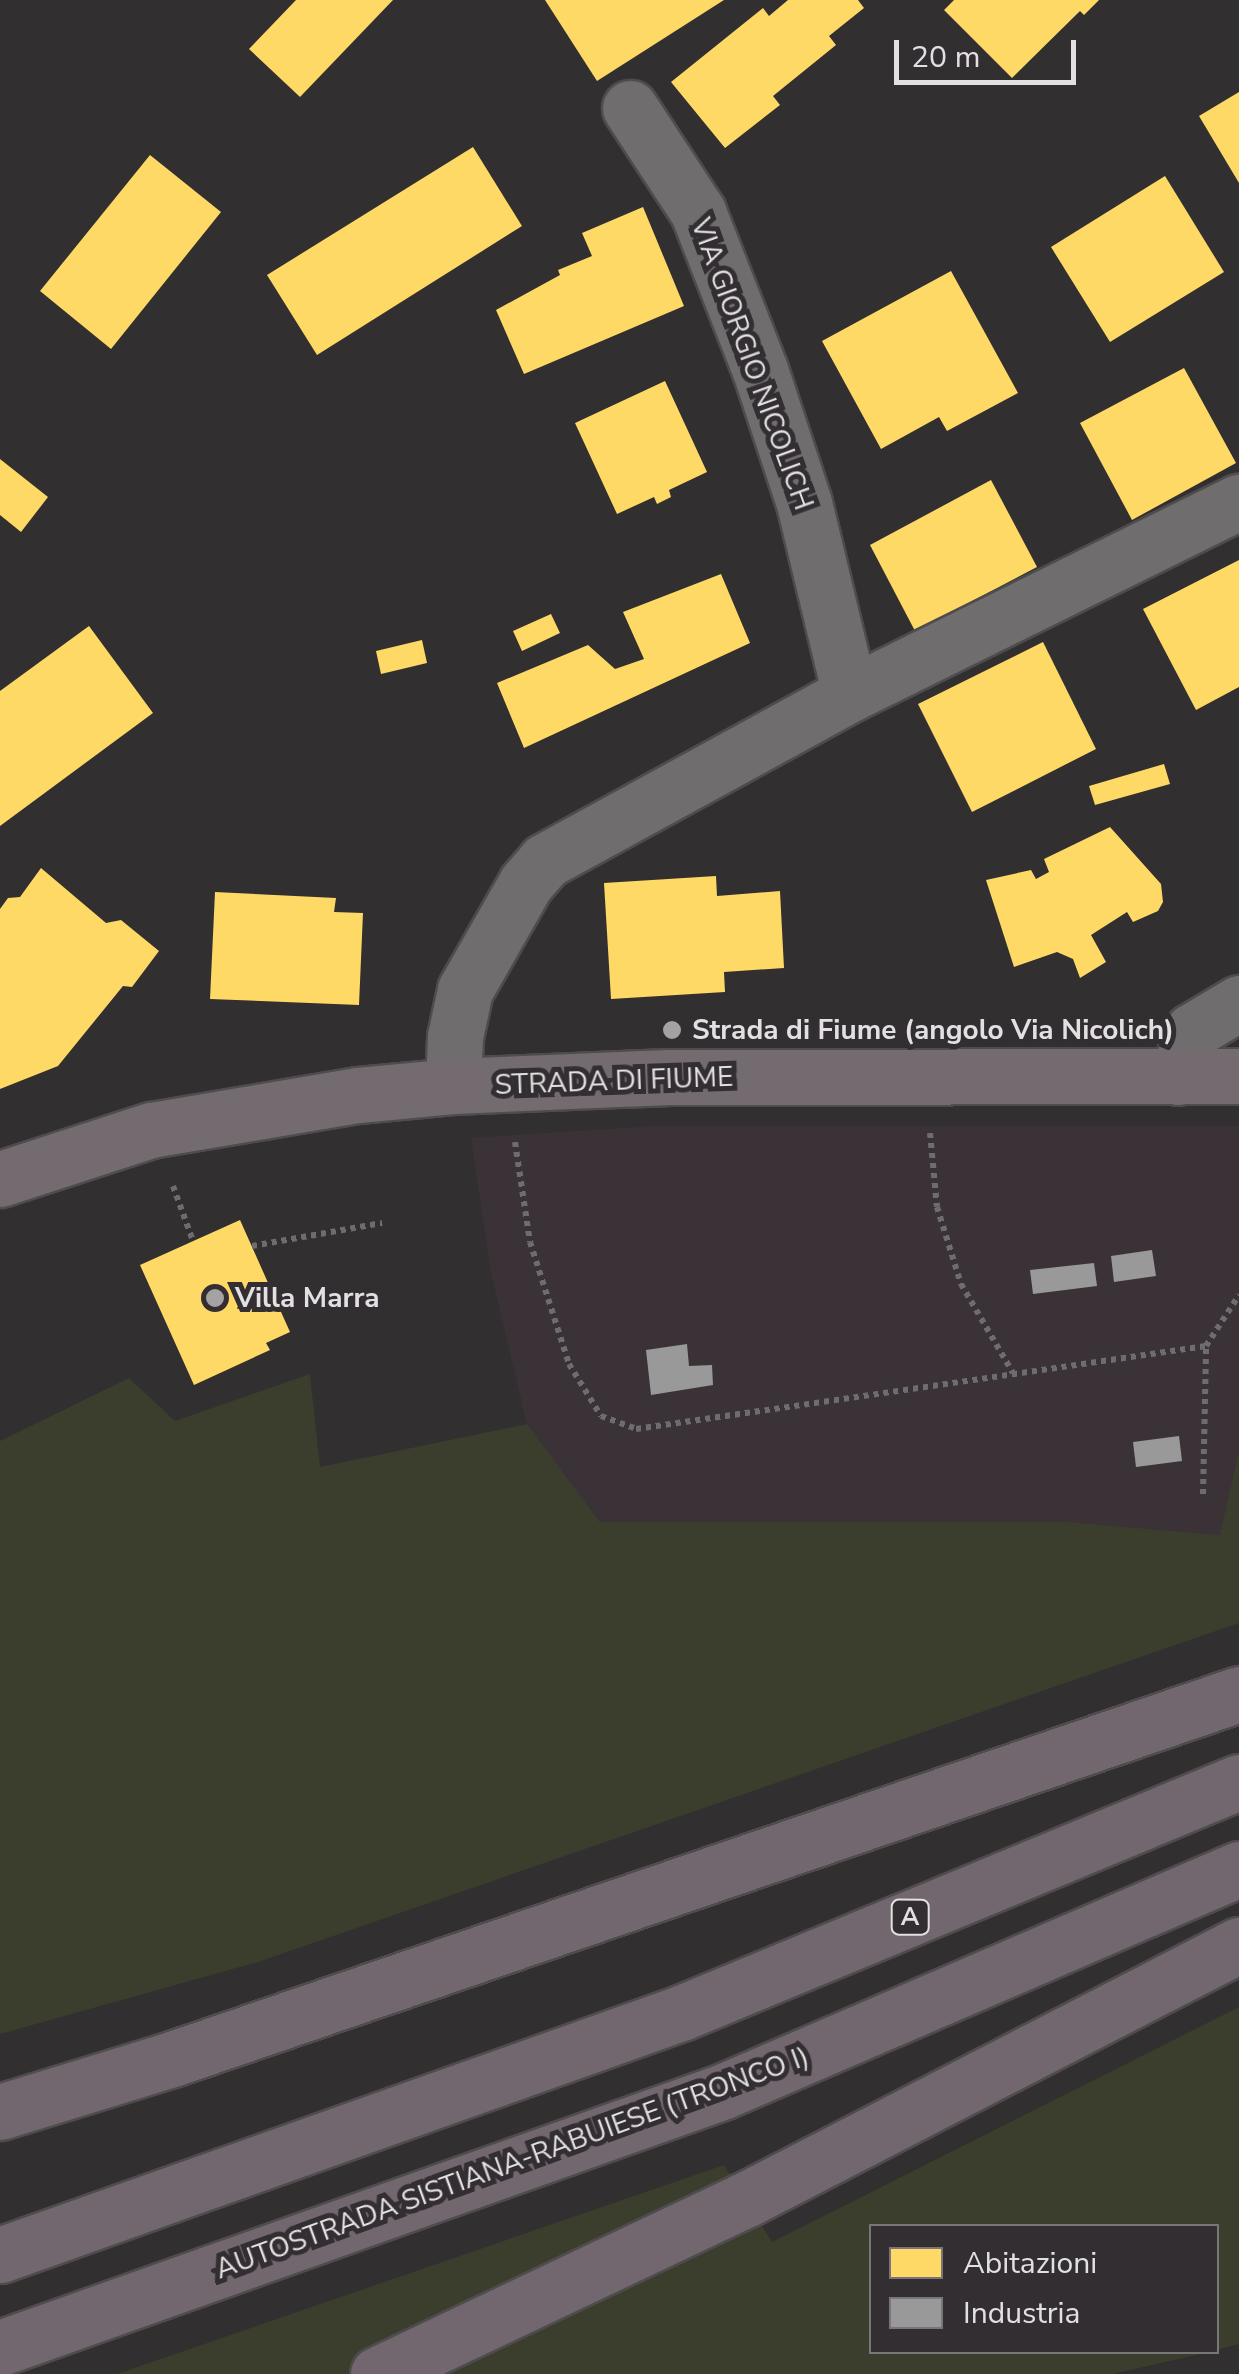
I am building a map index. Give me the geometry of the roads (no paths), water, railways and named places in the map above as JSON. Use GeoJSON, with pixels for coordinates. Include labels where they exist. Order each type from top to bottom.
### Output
{"type":"FeatureCollection","features":[{"type":"Feature","properties":{"kind":"highway"},"geometry":{"type":"LineString","coordinates":[[0,2112],[172,2058],[1239,1694]]}},
{"type":"Feature","properties":{"kind":"highway","name":"A"},"geometry":{"type":"LineString","coordinates":[[18,2250],[682,2013],[1239,1782]]}},
{"type":"Feature","properties":{"kind":"highway","name":"AUTOSTRADA SISTIANA-RABUIESE (TRONCO I)"},"geometry":{"type":"LineString","coordinates":[[0,2348],[614,2132],[760,2076],[1239,1869]]}},
{"type":"Feature","properties":{"kind":"highway"},"geometry":{"type":"LineString","coordinates":[[378,2374],[745,2200],[1239,1945]]}},
{"type":"Feature","properties":{"kind":"main road","name":"STRADA DI FIUME"},"geometry":{"type":"LineString","coordinates":[[0,1179],[152,1130],[358,1095],[453,1086],[670,1077],[1239,1076]]}},
{"type":"Feature","properties":{"kind":"street","name":"VIA GIORGIO NICOLICH"},"geometry":{"type":"LineString","coordinates":[[630,108],[698,212],[760,370],[804,502],[850,694]]}},
{"type":"Feature","properties":{"kind":"street"},"geometry":{"type":"LineString","coordinates":[[453,1086],[454,1037],[465,990],[526,883],[546,861],[850,694],[1239,502]]}},
{"type":"Feature","properties":{"kind":"street"},"geometry":{"type":"LineString","coordinates":[[1178,1077],[1192,1031],[1239,1004]]}},
{"type":"Feature","properties":{"kind":"place","name":"Strada di Fiume (angolo Via Nicolich)"},"geometry":{"type":"Point","coordinates":[672,1030]}},
{"type":"Feature","properties":{"kind":"place","name":"Villa Marra"},"geometry":{"type":"Point","coordinates":[215,1298]}}]}
